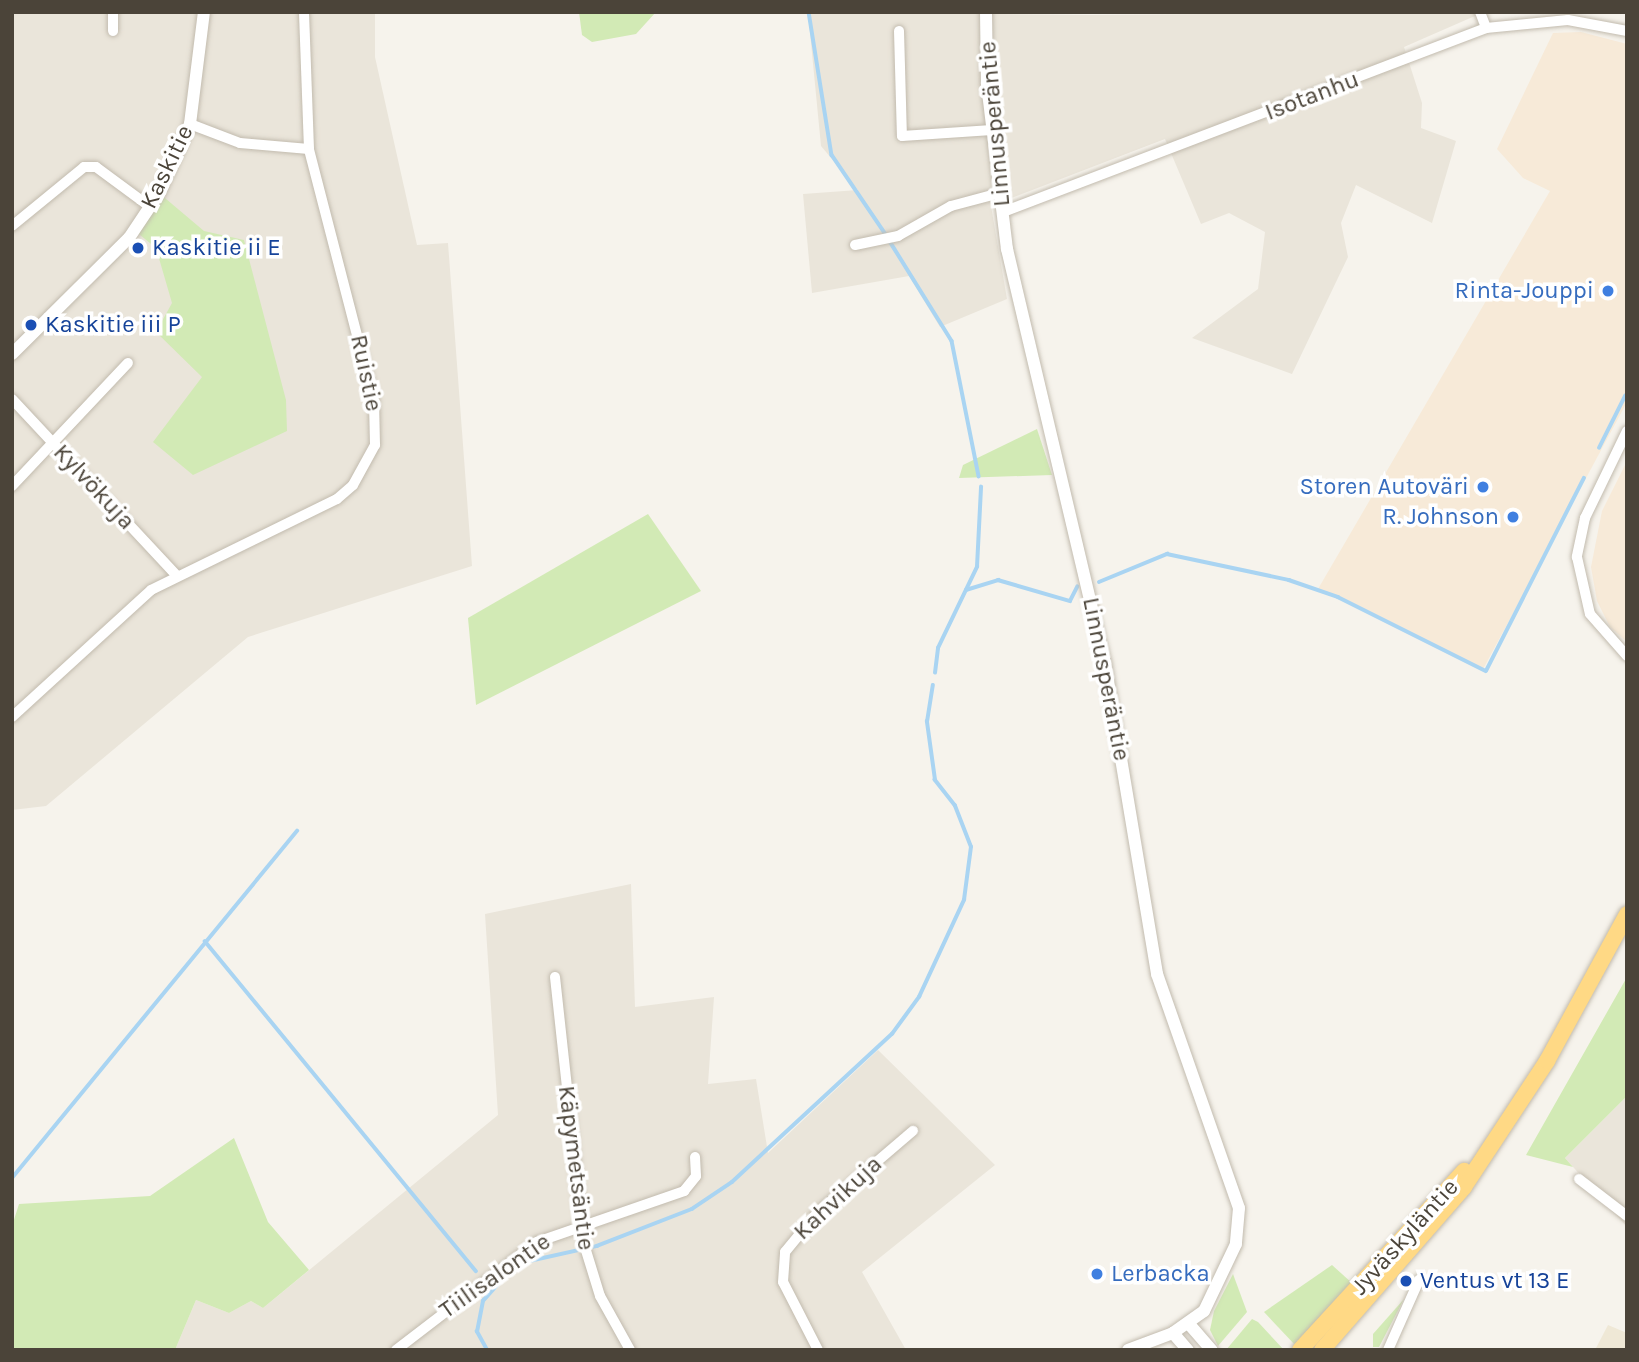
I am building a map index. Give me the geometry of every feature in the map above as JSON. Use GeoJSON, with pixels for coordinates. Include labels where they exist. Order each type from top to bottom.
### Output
{"type":"FeatureCollection","features":[{"type":"Feature","properties":{"kind":"highway","name":"Jyväskyläntie"},"geometry":{"type":"LineString","coordinates":[[1322,1350],[1433,1227],[1506,1121],[1627,914]]}},
{"type":"Feature","properties":{"kind":"highway","name":"Jyväskyläntie"},"geometry":{"type":"LineString","coordinates":[[1300,1350],[1506,1121]]}},
{"type":"Feature","properties":{"kind":"street"},"geometry":{"type":"LineString","coordinates":[[113,12],[113,31]]}},
{"type":"Feature","properties":{"kind":"street","name":"Kaskitie"},"geometry":{"type":"LineString","coordinates":[[12,354],[129,238],[150,207],[190,124],[204,12]]}},
{"type":"Feature","properties":{"kind":"street","name":"Ruistie"},"geometry":{"type":"LineString","coordinates":[[12,717],[134,604],[176,575],[337,499],[353,485],[375,445],[374,401],[309,149],[304,12]]}},
{"type":"Feature","properties":{"kind":"street","name":"Linnusperäntie"},"geometry":{"type":"LineString","coordinates":[[986,12],[992,130],[1003,212],[1105,663],[1157,974],[1239,1208],[1236,1244],[1217,1294],[1189,1324],[1128,1350]]}},
{"type":"Feature","properties":{"kind":"street"},"geometry":{"type":"LineString","coordinates":[[1480,12],[1486,28]]}},
{"type":"Feature","properties":{"kind":"street","name":"Isotanhu"},"geometry":{"type":"LineString","coordinates":[[1003,212],[1486,28],[1568,20],[1627,31]]}},
{"type":"Feature","properties":{"kind":"street"},"geometry":{"type":"LineString","coordinates":[[899,31],[902,136],[992,130]]}},
{"type":"Feature","properties":{"kind":"street"},"geometry":{"type":"LineString","coordinates":[[190,124],[240,143],[309,149]]}},
{"type":"Feature","properties":{"kind":"street"},"geometry":{"type":"LineString","coordinates":[[12,226],[84,167],[96,167],[150,207]]}},
{"type":"Feature","properties":{"kind":"street"},"geometry":{"type":"LineString","coordinates":[[855,245],[898,236],[951,206],[1000,193]]}},
{"type":"Feature","properties":{"kind":"street"},"geometry":{"type":"LineString","coordinates":[[12,486],[56,445],[128,363]]}},
{"type":"Feature","properties":{"kind":"street","name":"Kylvökuja"},"geometry":{"type":"LineString","coordinates":[[12,399],[176,575]]}},
{"type":"Feature","properties":{"kind":"street"},"geometry":{"type":"LineString","coordinates":[[1627,431],[1585,518],[1577,557],[1590,614],[1627,656]]}},
{"type":"Feature","properties":{"kind":"street","name":"Käpymetsäntie"},"geometry":{"type":"LineString","coordinates":[[555,977],[584,1244],[589,1267],[630,1350]]}},
{"type":"Feature","properties":{"kind":"street","name":"Kahvikuja"},"geometry":{"type":"LineString","coordinates":[[818,1350],[783,1282],[785,1252],[818,1212],[913,1131]]}},
{"type":"Feature","properties":{"kind":"street","name":"Tiilisalontie"},"geometry":{"type":"LineString","coordinates":[[396,1350],[519,1253],[580,1223],[684,1191],[696,1176],[695,1157]]}},
{"type":"Feature","properties":{"kind":"street"},"geometry":{"type":"LineString","coordinates":[[1579,1179],[1627,1216]]}},
{"type":"Feature","properties":{"kind":"street"},"geometry":{"type":"LineString","coordinates":[[1388,1350],[1419,1280]]}},
{"type":"Feature","properties":{"kind":"street"},"geometry":{"type":"LineString","coordinates":[[1189,1324],[1212,1350]]}},
{"type":"Feature","properties":{"kind":"street"},"geometry":{"type":"LineString","coordinates":[[1173,1333],[1188,1350]]}},
{"type":"Feature","properties":{"kind":"shaded area"},"geometry":{"type":"Polygon","coordinates":[[[12,12],[375,12],[375,57],[417,245],[448,243],[472,566],[248,637],[46,806],[12,810],[12,12]]]}},
{"type":"Feature","properties":{"kind":"shaded area"},"geometry":{"type":"Polygon","coordinates":[[[808,12],[1090,15],[1484,12],[1404,47],[1422,103],[1421,128],[1456,141],[1432,223],[1356,185],[1341,223],[1348,257],[1292,374],[1192,338],[1258,289],[1265,232],[1229,213],[1201,224],[1165,139],[991,206],[1007,299],[940,327],[909,276],[812,293],[803,194],[858,190],[821,146],[808,12]]]}},
{"type":"Feature","properties":{"kind":"shaded area"},"geometry":{"type":"Polygon","coordinates":[[[1581,32],[1627,44],[1627,402],[1482,671],[1318,589],[1550,191],[1523,178],[1497,149],[1553,33],[1581,32]]]}},
{"type":"Feature","properties":{"kind":"shaded area"},"geometry":{"type":"Polygon","coordinates":[[[1627,461],[1627,642],[1610,627],[1597,601],[1591,567],[1602,511],[1627,461]]]}},
{"type":"Feature","properties":{"kind":"shaded area"},"geometry":{"type":"Polygon","coordinates":[[[631,884],[635,1007],[714,997],[708,1084],[756,1079],[768,1153],[878,1050],[995,1165],[862,1272],[906,1350],[175,1350],[196,1300],[229,1313],[251,1301],[263,1308],[498,1115],[485,914],[631,884]]]}},
{"type":"Feature","properties":{"kind":"shaded area"},"geometry":{"type":"Polygon","coordinates":[[[1627,1096],[1627,1227],[1565,1158],[1627,1096]]]}},
{"type":"Feature","properties":{"kind":"shaded area"},"geometry":{"type":"Polygon","coordinates":[[[1608,1325],[1627,1333],[1627,1350],[1595,1350],[1608,1325]]]}},
{"type":"Feature","properties":{"kind":"green space"},"geometry":{"type":"Polygon","coordinates":[[[579,12],[656,12],[636,34],[592,42],[582,35],[579,12]]]}},
{"type":"Feature","properties":{"kind":"green space"},"geometry":{"type":"Polygon","coordinates":[[[159,193],[204,231],[244,240],[286,400],[287,431],[193,475],[153,442],[202,377],[156,332],[172,303],[156,248],[134,230],[159,193]]]}},
{"type":"Feature","properties":{"kind":"green space"},"geometry":{"type":"Polygon","coordinates":[[[1037,429],[1052,475],[959,478],[963,465],[1037,429]]]}},
{"type":"Feature","properties":{"kind":"green space"},"geometry":{"type":"Polygon","coordinates":[[[648,514],[701,591],[476,705],[468,618],[648,514]]]}},
{"type":"Feature","properties":{"kind":"green space"},"geometry":{"type":"Polygon","coordinates":[[[1627,977],[1627,1096],[1565,1158],[1573,1167],[1526,1155],[1627,977]]]}},
{"type":"Feature","properties":{"kind":"green space"},"geometry":{"type":"Polygon","coordinates":[[[234,1138],[268,1222],[309,1270],[263,1308],[251,1301],[229,1313],[196,1300],[175,1350],[12,1350],[12,1226],[19,1204],[150,1196],[234,1138]]]}},
{"type":"Feature","properties":{"kind":"green space"},"geometry":{"type":"Polygon","coordinates":[[[1332,1265],[1352,1283],[1296,1346],[1264,1312],[1332,1265]]]}},
{"type":"Feature","properties":{"kind":"green space"},"geometry":{"type":"Polygon","coordinates":[[[1233,1274],[1247,1312],[1218,1346],[1210,1330],[1214,1311],[1233,1274]]]}},
{"type":"Feature","properties":{"kind":"green space"},"geometry":{"type":"Polygon","coordinates":[[[1404,1299],[1379,1347],[1373,1347],[1373,1334],[1404,1299]]]}},
{"type":"Feature","properties":{"kind":"green space"},"geometry":{"type":"Polygon","coordinates":[[[1252,1319],[1258,1322],[1284,1350],[1226,1350],[1252,1319]]]}},
{"type":"Feature","properties":{"kind":"waterway"},"geometry":{"type":"LineString","coordinates":[[809,12],[832,155],[887,236]]}},
{"type":"Feature","properties":{"kind":"waterway"},"geometry":{"type":"LineString","coordinates":[[891,243],[952,341],[979,476]]}},
{"type":"Feature","properties":{"kind":"waterway"},"geometry":{"type":"LineString","coordinates":[[1599,448],[1625,396]]}},
{"type":"Feature","properties":{"kind":"waterway"},"geometry":{"type":"LineString","coordinates":[[1099,582],[1167,554],[1289,580],[1338,597],[1486,671],[1584,478]]}},
{"type":"Feature","properties":{"kind":"waterway"},"geometry":{"type":"LineString","coordinates":[[935,673],[938,648],[977,567],[981,487]]}},
{"type":"Feature","properties":{"kind":"waterway"},"geometry":{"type":"LineString","coordinates":[[966,590],[998,580],[1070,601],[1077,587]]}},
{"type":"Feature","properties":{"kind":"waterway"},"geometry":{"type":"LineString","coordinates":[[487,1350],[477,1332],[483,1301],[516,1264],[597,1246],[692,1209],[732,1182],[892,1034],[919,997],[964,900],[971,847],[955,806],[935,780],[927,722],[933,685]]}},
{"type":"Feature","properties":{"kind":"waterway"},"geometry":{"type":"LineString","coordinates":[[12,1178],[297,831]]}},
{"type":"Feature","properties":{"kind":"waterway"},"geometry":{"type":"LineString","coordinates":[[205,941],[476,1271]]}},
{"type":"Feature","properties":{"kind":"place","name":"Kaskitie ii E"},"geometry":{"type":"Point","coordinates":[138,248]}},
{"type":"Feature","properties":{"kind":"place","name":"Rinta-Jouppi"},"geometry":{"type":"Point","coordinates":[1608,291]}},
{"type":"Feature","properties":{"kind":"place","name":"Kaskitie iii P"},"geometry":{"type":"Point","coordinates":[31,325]}},
{"type":"Feature","properties":{"kind":"place","name":"Storen Autoväri"},"geometry":{"type":"Point","coordinates":[1483,487]}},
{"type":"Feature","properties":{"kind":"place","name":"R. Johnson"},"geometry":{"type":"Point","coordinates":[1513,517]}},
{"type":"Feature","properties":{"kind":"place","name":"Lerbacka"},"geometry":{"type":"Point","coordinates":[1097,1274]}},
{"type":"Feature","properties":{"kind":"place","name":"Ventus vt 13 E"},"geometry":{"type":"Point","coordinates":[1406,1281]}}]}
